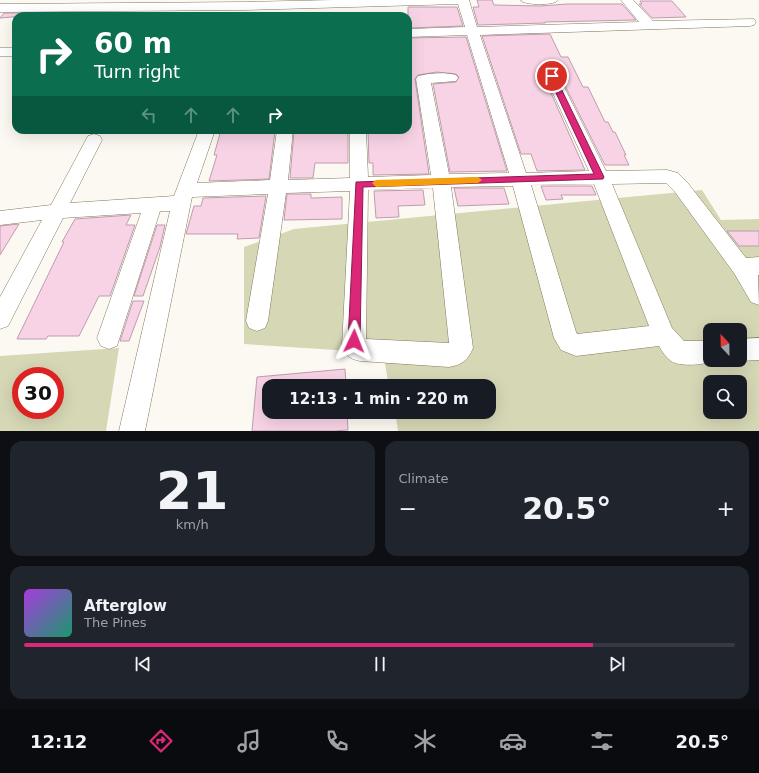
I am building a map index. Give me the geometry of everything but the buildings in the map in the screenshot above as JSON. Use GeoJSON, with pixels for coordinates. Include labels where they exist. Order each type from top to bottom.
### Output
{"type":"FeatureCollection","features":[{"type":"Feature","properties":{"kind":"street"},"geometry":{"type":"LineString","coordinates":[[0,8],[7,0]]}},
{"type":"Feature","properties":{"kind":"street"},"geometry":{"type":"LineString","coordinates":[[0,8],[57,4],[231,3],[244,11],[358,3],[463,0],[473,36],[520,180],[563,333],[569,342],[576,345],[664,335]]}},
{"type":"Feature","properties":{"kind":"street"},"geometry":{"type":"LineString","coordinates":[[527,0],[552,0]]}},
{"type":"Feature","properties":{"kind":"street"},"geometry":{"type":"LineString","coordinates":[[627,0],[649,25]]}},
{"type":"Feature","properties":{"kind":"street"},"geometry":{"type":"LineString","coordinates":[[358,3],[358,12]]}},
{"type":"Feature","properties":{"kind":"street"},"geometry":{"type":"LineString","coordinates":[[412,43],[473,36],[649,25],[750,22]]}},
{"type":"Feature","properties":{"kind":"street"},"geometry":{"type":"LineString","coordinates":[[412,33],[563,39]]}},
{"type":"Feature","properties":{"kind":"street"},"geometry":{"type":"LineString","coordinates":[[0,41],[12,41]]}},
{"type":"Feature","properties":{"kind":"street"},"geometry":{"type":"LineString","coordinates":[[0,52],[12,52]]}},
{"type":"Feature","properties":{"kind":"street"},"geometry":{"type":"LineString","coordinates":[[552,76],[600,177],[664,335],[673,347],[680,353],[703,352]]}},
{"type":"Feature","properties":{"kind":"street"},"geometry":{"type":"LineString","coordinates":[[358,134],[359,184],[354,346],[356,349],[360,350],[449,355],[456,354],[461,348],[440,181],[415,79],[452,78]]}},
{"type":"Feature","properties":{"kind":"street"},"geometry":{"type":"LineString","coordinates":[[132,431],[184,197],[206,134]]}},
{"type":"Feature","properties":{"kind":"street"},"geometry":{"type":"LineString","coordinates":[[257,321],[278,187],[285,134]]}},
{"type":"Feature","properties":{"kind":"street"},"geometry":{"type":"LineString","coordinates":[[0,318],[94,140]]}},
{"type":"Feature","properties":{"kind":"street"},"geometry":{"type":"LineString","coordinates":[[0,218],[57,211],[153,205],[184,197],[278,187],[662,175],[672,178],[681,187],[750,267],[759,296]]}},
{"type":"Feature","properties":{"kind":"street"},"geometry":{"type":"LineString","coordinates":[[109,338],[153,205]]}},
{"type":"Feature","properties":{"kind":"street"},"geometry":{"type":"LineString","coordinates":[[747,350],[759,349]]}},
{"type":"Feature","properties":{"kind":"green space"},"geometry":{"type":"Polygon","coordinates":[[[702,190],[721,220],[759,219],[759,431],[398,431],[396,419],[496,419],[496,379],[388,379],[383,353],[244,344],[244,247],[294,229],[702,190]]]}},
{"type":"Feature","properties":{"kind":"green space"},"geometry":{"type":"Polygon","coordinates":[[[119,348],[106,431],[0,431],[0,356],[119,348]]]}},
{"type":"Feature","properties":{"kind":"slow traffic"},"geometry":{"type":"LineString","coordinates":[[376,183],[478,180]]}},
{"type":"Feature","properties":{"kind":"route"},"geometry":{"type":"LineString","coordinates":[[354,341],[359,184],[600,177],[552,76]]}}]}
